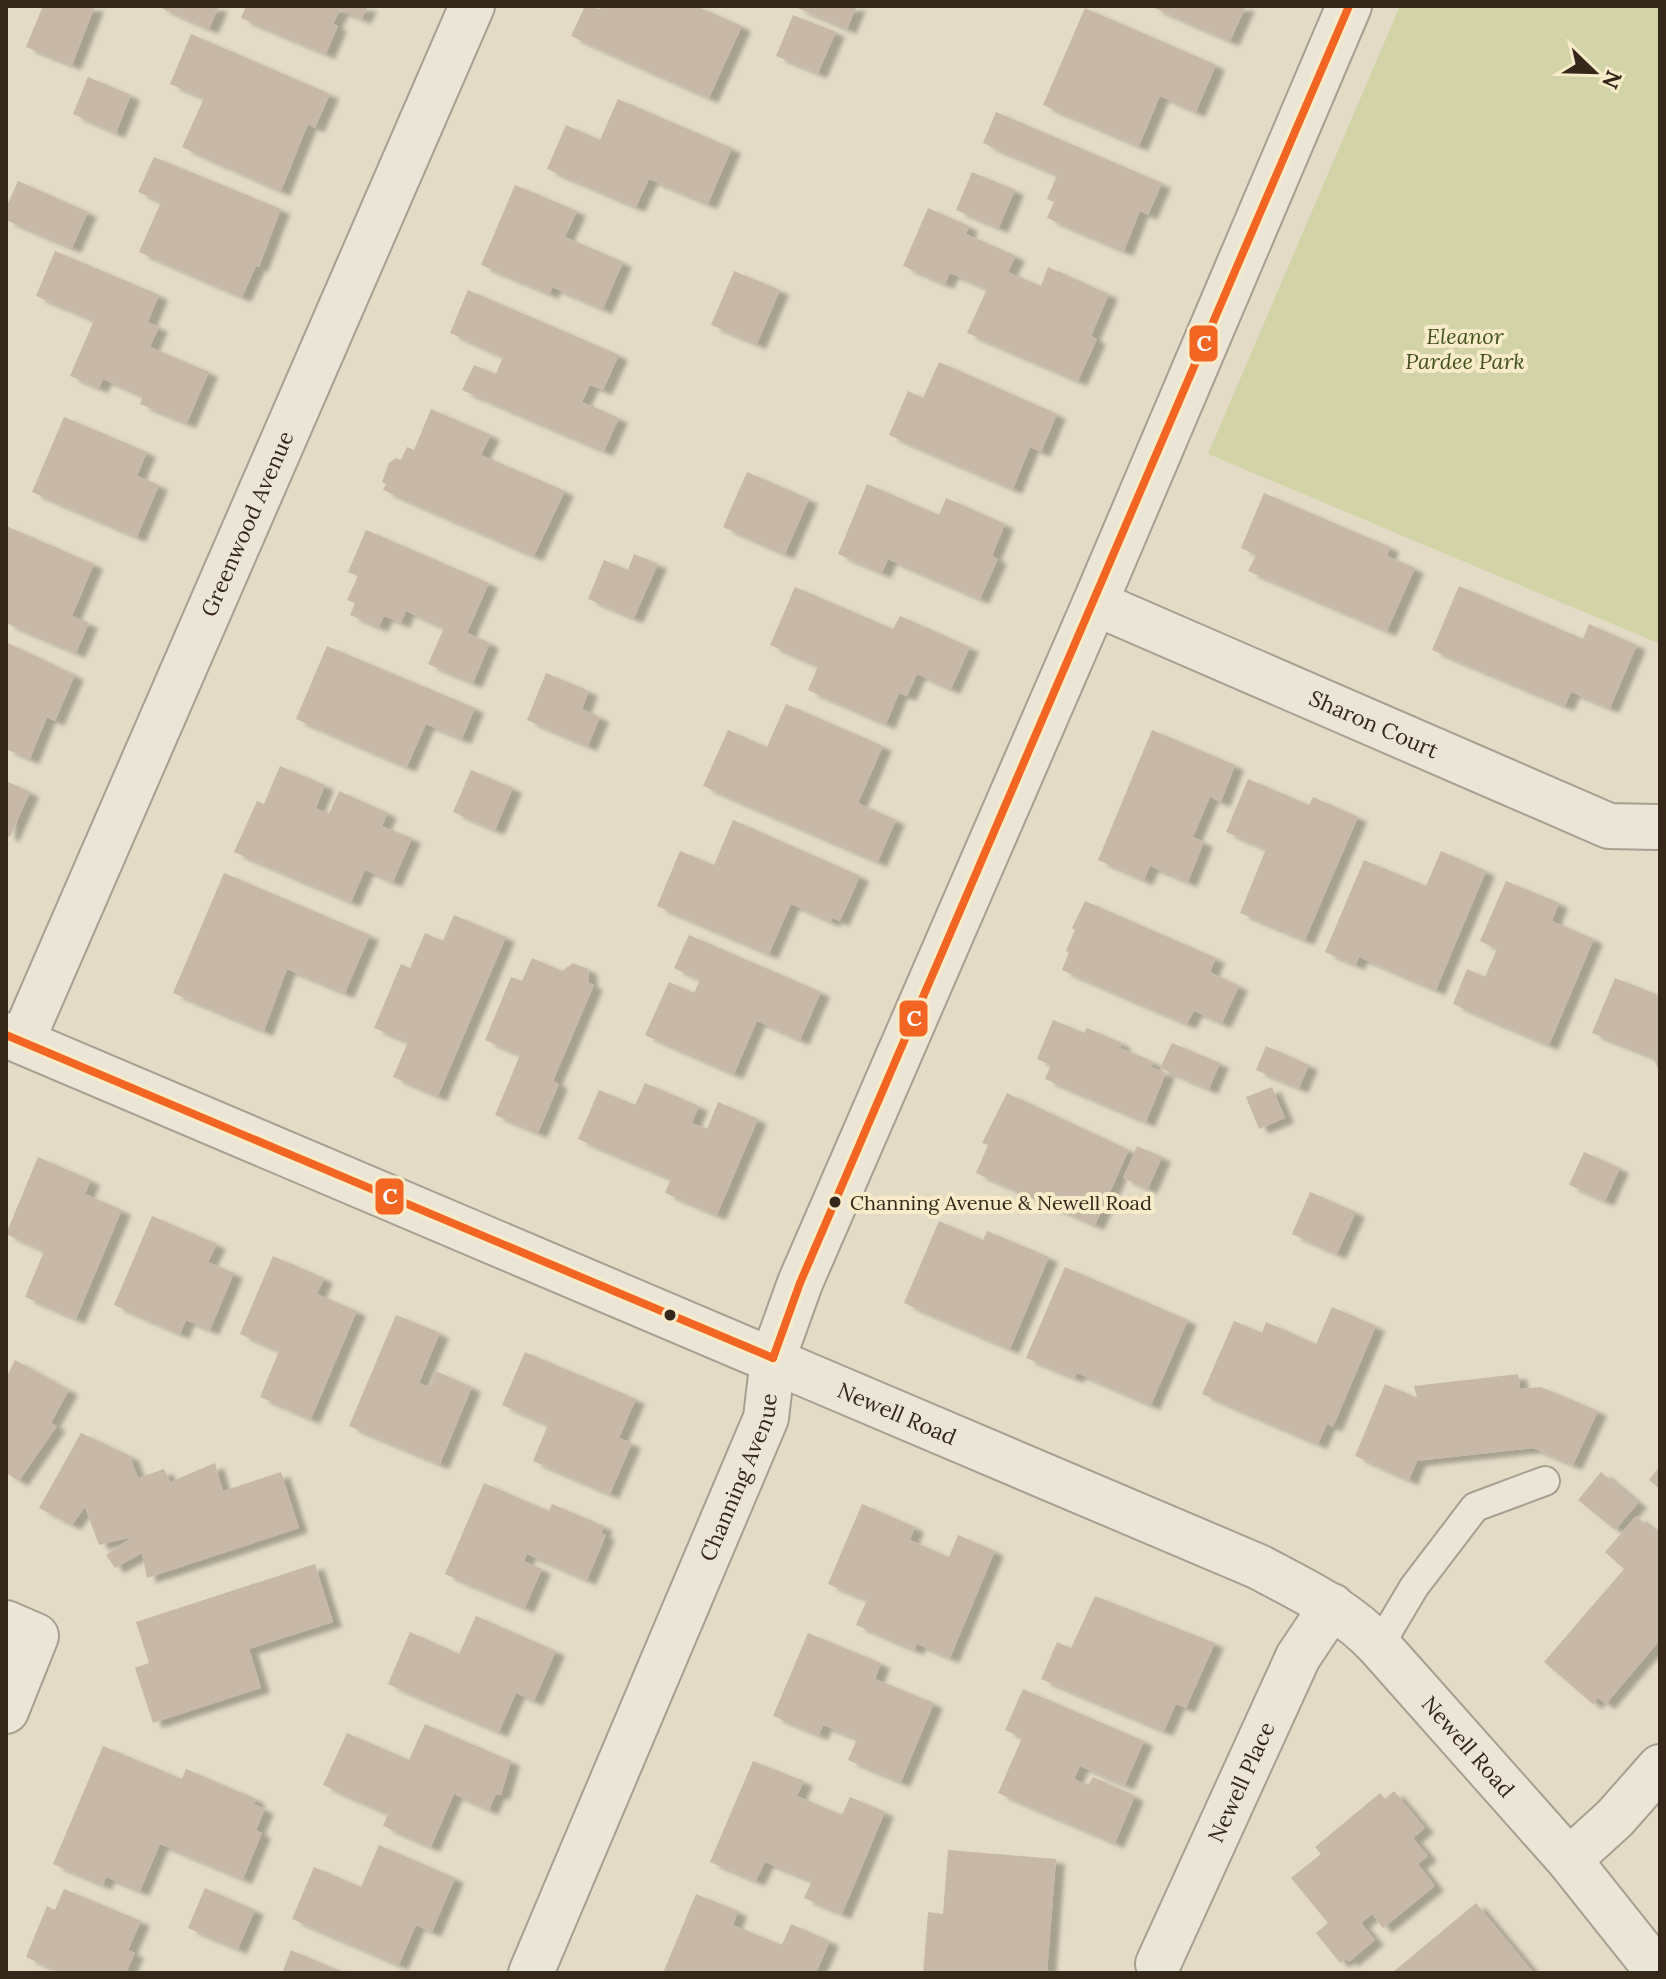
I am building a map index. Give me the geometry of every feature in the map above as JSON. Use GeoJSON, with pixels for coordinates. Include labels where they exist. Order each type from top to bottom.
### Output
{"type":"FeatureCollection","features":[{"type":"Feature","properties":{"kind":"street","name":"Greenwood Avenue"},"geometry":{"type":"LineString","coordinates":[[14,1038],[472,6]]}},
{"type":"Feature","properties":{"kind":"street","name":"Channing Avenue"},"geometry":{"type":"LineString","coordinates":[[531,1973],[766,1418],[773,1358],[800,1283],[1095,603],[1349,6]]}},
{"type":"Feature","properties":{"kind":"street","name":"Sharon Court"},"geometry":{"type":"LineString","coordinates":[[1095,603],[1609,826],[1657,827]]}},
{"type":"Feature","properties":{"kind":"street","name":"Newell Road"},"geometry":{"type":"LineString","coordinates":[[14,1038],[1259,1567],[1332,1606],[1359,1624],[1379,1646],[1569,1860],[1659,1973]]}},
{"type":"Feature","properties":{"kind":"street","name":"Newell Place"},"geometry":{"type":"LineString","coordinates":[[1158,1964],[1298,1657],[1332,1606]]}},
{"type":"Feature","properties":{"kind":"street"},"geometry":{"type":"LineString","coordinates":[[6,1623],[36,1636],[6,1711]]}},
{"type":"Feature","properties":{"kind":"street"},"geometry":{"type":"LineString","coordinates":[[1569,1860],[1615,1818],[1660,1767]]}},
{"type":"Feature","properties":{"kind":"lane"},"geometry":{"type":"LineString","coordinates":[[1379,1646],[1414,1587],[1475,1507],[1545,1481]]}},
{"type":"Feature","properties":{"kind":"green space","name":"Eleanor Pardee Park"},"geometry":{"type":"Polygon","coordinates":[[[1400,6],[1660,6],[1660,644],[1208,454],[1400,6]]]}},
{"type":"Feature","properties":{"kind":"building"},"geometry":{"type":"Polygon","coordinates":[[[43,6],[95,6],[72,65],[26,47],[43,6]]]}},
{"type":"Feature","properties":{"kind":"building"},"geometry":{"type":"Polygon","coordinates":[[[157,6],[219,6],[209,29],[157,6]]]}},
{"type":"Feature","properties":{"kind":"building"},"geometry":{"type":"Polygon","coordinates":[[[246,6],[368,6],[362,19],[340,10],[333,24],[338,26],[326,54],[241,18],[246,6]]]}},
{"type":"Feature","properties":{"kind":"building"},"geometry":{"type":"Polygon","coordinates":[[[585,6],[600,9],[601,6],[696,6],[742,26],[709,98],[571,36],[585,6]]]}},
{"type":"Feature","properties":{"kind":"building"},"geometry":{"type":"Polygon","coordinates":[[[793,6],[857,6],[847,29],[793,6]]]}},
{"type":"Feature","properties":{"kind":"building"},"geometry":{"type":"Polygon","coordinates":[[[1150,6],[1246,6],[1230,41],[1150,6]]]}},
{"type":"Feature","properties":{"kind":"building"},"geometry":{"type":"Polygon","coordinates":[[[1085,8],[1216,65],[1196,112],[1160,96],[1139,146],[1043,105],[1085,8]]]}},
{"type":"Feature","properties":{"kind":"building"},"geometry":{"type":"Polygon","coordinates":[[[793,15],[836,32],[818,73],[776,56],[793,15]]]}},
{"type":"Feature","properties":{"kind":"building"},"geometry":{"type":"Polygon","coordinates":[[[191,34],[330,94],[315,128],[308,124],[281,191],[182,147],[204,98],[170,84],[191,34]]]}},
{"type":"Feature","properties":{"kind":"building"},"geometry":{"type":"Polygon","coordinates":[[[88,77],[131,95],[116,133],[73,114],[88,77]]]}},
{"type":"Feature","properties":{"kind":"building"},"geometry":{"type":"Polygon","coordinates":[[[618,99],[732,148],[708,204],[649,179],[636,207],[547,169],[566,125],[600,140],[618,99]]]}},
{"type":"Feature","properties":{"kind":"building"},"geometry":{"type":"Polygon","coordinates":[[[996,112],[1162,183],[1148,215],[1140,211],[1124,251],[1047,218],[1054,202],[1047,199],[1057,175],[983,143],[996,112]]]}},
{"type":"Feature","properties":{"kind":"building"},"geometry":{"type":"Polygon","coordinates":[[[154,157],[281,209],[259,267],[256,266],[242,297],[139,252],[161,202],[138,192],[154,157]]]}},
{"type":"Feature","properties":{"kind":"building"},"geometry":{"type":"Polygon","coordinates":[[[972,172],[1015,190],[999,228],[956,210],[972,172]]]}},
{"type":"Feature","properties":{"kind":"building"},"geometry":{"type":"Polygon","coordinates":[[[18,181],[88,212],[72,248],[6,220],[6,208],[18,181]]]}},
{"type":"Feature","properties":{"kind":"building"},"geometry":{"type":"Polygon","coordinates":[[[515,185],[577,211],[565,237],[623,262],[603,309],[552,287],[550,294],[481,265],[515,185]]]}},
{"type":"Feature","properties":{"kind":"building"},"geometry":{"type":"Polygon","coordinates":[[[928,208],[969,226],[966,234],[1016,256],[1008,272],[1041,286],[1048,267],[1109,294],[1091,336],[1097,339],[1078,381],[967,333],[987,289],[950,273],[945,284],[903,266],[928,208]]]}},
{"type":"Feature","properties":{"kind":"building"},"geometry":{"type":"Polygon","coordinates":[[[55,251],[159,295],[148,322],[159,327],[150,347],[209,372],[187,423],[140,404],[143,396],[103,379],[99,388],[70,376],[94,320],[36,296],[55,251]]]}},
{"type":"Feature","properties":{"kind":"building"},"geometry":{"type":"Polygon","coordinates":[[[734,271],[780,290],[757,344],[711,325],[734,271]]]}},
{"type":"Feature","properties":{"kind":"building"},"geometry":{"type":"Polygon","coordinates":[[[468,290],[619,355],[603,390],[590,385],[582,402],[619,418],[604,451],[462,390],[474,365],[496,374],[503,357],[450,333],[468,290]]]}},
{"type":"Feature","properties":{"kind":"building"},"geometry":{"type":"Polygon","coordinates":[[[939,362],[1057,414],[1041,452],[1030,447],[1013,489],[889,435],[908,391],[923,398],[939,362]]]}},
{"type":"Feature","properties":{"kind":"building"},"geometry":{"type":"Polygon","coordinates":[[[431,409],[491,435],[481,455],[565,491],[534,556],[383,490],[386,484],[382,482],[389,463],[396,458],[401,460],[407,447],[414,450],[431,409]]]}},
{"type":"Feature","properties":{"kind":"building"},"geometry":{"type":"Polygon","coordinates":[[[64,417],[147,452],[137,476],[159,485],[137,537],[32,492],[64,417]]]}},
{"type":"Feature","properties":{"kind":"building"},"geometry":{"type":"Polygon","coordinates":[[[747,472],[809,499],[785,554],[723,527],[747,472]]]}},
{"type":"Feature","properties":{"kind":"building"},"geometry":{"type":"Polygon","coordinates":[[[867,484],[939,515],[946,498],[1005,524],[992,556],[998,559],[980,599],[888,559],[882,573],[838,554],[867,484]]]}},
{"type":"Feature","properties":{"kind":"building"},"geometry":{"type":"Polygon","coordinates":[[[1264,493],[1390,547],[1387,556],[1415,568],[1387,631],[1248,571],[1256,555],[1241,548],[1264,493]]]}},
{"type":"Feature","properties":{"kind":"building"},"geometry":{"type":"Polygon","coordinates":[[[6,526],[94,564],[72,616],[89,623],[76,653],[6,623],[6,526]]]}},
{"type":"Feature","properties":{"kind":"building"},"geometry":{"type":"Polygon","coordinates":[[[366,530],[489,583],[467,633],[490,643],[473,683],[428,664],[444,628],[406,611],[401,623],[384,616],[379,627],[350,615],[355,603],[347,600],[358,576],[348,572],[366,530]]]}},
{"type":"Feature","properties":{"kind":"building"},"geometry":{"type":"Polygon","coordinates":[[[634,554],[658,564],[634,618],[588,599],[604,560],[628,570],[634,554]]]}},
{"type":"Feature","properties":{"kind":"building"},"geometry":{"type":"Polygon","coordinates":[[[1459,586],[1583,639],[1589,624],[1637,645],[1610,708],[1571,692],[1565,706],[1432,650],[1459,586]]]}},
{"type":"Feature","properties":{"kind":"building"},"geometry":{"type":"Polygon","coordinates":[[[795,587],[893,629],[900,616],[970,647],[951,689],[917,674],[907,696],[899,693],[886,724],[808,690],[818,666],[770,645],[795,587]]]}},
{"type":"Feature","properties":{"kind":"building"},"geometry":{"type":"Polygon","coordinates":[[[6,642],[75,675],[55,721],[47,717],[30,759],[6,749],[6,642]]]}},
{"type":"Feature","properties":{"kind":"building"},"geometry":{"type":"Polygon","coordinates":[[[327,646],[475,708],[462,739],[426,724],[407,767],[296,719],[327,646]]]}},
{"type":"Feature","properties":{"kind":"building"},"geometry":{"type":"Polygon","coordinates":[[[546,673],[589,691],[582,709],[600,717],[588,746],[527,720],[546,673]]]}},
{"type":"Feature","properties":{"kind":"building"},"geometry":{"type":"Polygon","coordinates":[[[786,704],[883,746],[858,803],[896,820],[878,862],[703,786],[728,730],[767,747],[786,704]]]}},
{"type":"Feature","properties":{"kind":"building"},"geometry":{"type":"Polygon","coordinates":[[[1152,730],[1235,765],[1221,802],[1210,797],[1193,837],[1204,842],[1188,882],[1150,866],[1144,880],[1098,860],[1152,730]]]}},
{"type":"Feature","properties":{"kind":"building"},"geometry":{"type":"Polygon","coordinates":[[[280,766],[325,785],[316,808],[329,814],[339,791],[388,813],[382,826],[412,838],[393,882],[365,870],[351,902],[234,852],[257,801],[264,804],[280,766]]]}},
{"type":"Feature","properties":{"kind":"building"},"geometry":{"type":"Polygon","coordinates":[[[471,770],[513,788],[495,830],[453,812],[471,770]]]}},
{"type":"Feature","properties":{"kind":"building"},"geometry":{"type":"Polygon","coordinates":[[[1248,779],[1309,805],[1313,797],[1358,817],[1305,940],[1240,913],[1266,849],[1226,832],[1248,779]]]}},
{"type":"Feature","properties":{"kind":"building"},"geometry":{"type":"Polygon","coordinates":[[[6,781],[30,792],[10,837],[6,835],[6,781]]]}},
{"type":"Feature","properties":{"kind":"building"},"geometry":{"type":"Polygon","coordinates":[[[733,820],[860,876],[840,921],[832,918],[831,922],[791,904],[769,954],[657,906],[680,851],[714,865],[733,820]]]}},
{"type":"Feature","properties":{"kind":"building"},"geometry":{"type":"Polygon","coordinates":[[[1441,851],[1486,871],[1436,990],[1359,957],[1356,965],[1325,952],[1364,860],[1426,886],[1441,851]]]}},
{"type":"Feature","properties":{"kind":"building"},"geometry":{"type":"Polygon","coordinates":[[[224,873],[370,935],[345,993],[287,969],[264,1031],[173,993],[224,873]]]}},
{"type":"Feature","properties":{"kind":"building"},"geometry":{"type":"Polygon","coordinates":[[[1506,881],[1559,903],[1552,921],[1594,939],[1549,1045],[1453,1004],[1467,969],[1485,977],[1497,949],[1480,941],[1506,881]]]}},
{"type":"Feature","properties":{"kind":"building"},"geometry":{"type":"Polygon","coordinates":[[[1085,901],[1216,958],[1210,972],[1239,986],[1222,1023],[1194,1011],[1187,1024],[1062,970],[1075,930],[1072,928],[1085,901]]]}},
{"type":"Feature","properties":{"kind":"building"},"geometry":{"type":"Polygon","coordinates":[[[454,915],[506,937],[438,1096],[393,1077],[408,1042],[374,1028],[401,964],[410,968],[425,933],[443,941],[454,915]]]}},
{"type":"Feature","properties":{"kind":"building"},"geometry":{"type":"Polygon","coordinates":[[[689,935],[821,992],[800,1040],[757,1021],[734,1074],[645,1035],[669,982],[694,993],[700,980],[674,968],[689,935]]]}},
{"type":"Feature","properties":{"kind":"building"},"geometry":{"type":"Polygon","coordinates":[[[532,958],[562,971],[573,963],[588,969],[589,983],[594,985],[553,1081],[559,1084],[538,1133],[495,1115],[520,1055],[485,1040],[511,977],[522,981],[532,958]]]}},
{"type":"Feature","properties":{"kind":"building"},"geometry":{"type":"Polygon","coordinates":[[[1615,978],[1656,994],[1657,998],[1660,996],[1660,1074],[1653,1057],[1592,1033],[1615,978]]]}},
{"type":"Feature","properties":{"kind":"building"},"geometry":{"type":"Polygon","coordinates":[[[1053,1020],[1084,1033],[1087,1028],[1122,1043],[1120,1048],[1154,1062],[1151,1067],[1166,1073],[1146,1122],[1045,1079],[1051,1065],[1037,1059],[1053,1020]]]}},
{"type":"Feature","properties":{"kind":"building"},"geometry":{"type":"Polygon","coordinates":[[[1172,1043],[1220,1063],[1209,1089],[1160,1068],[1172,1043]]]}},
{"type":"Feature","properties":{"kind":"building"},"geometry":{"type":"Polygon","coordinates":[[[1266,1046],[1309,1065],[1299,1088],[1256,1070],[1266,1046]]]}},
{"type":"Feature","properties":{"kind":"building"},"geometry":{"type":"Polygon","coordinates":[[[645,1083],[699,1106],[692,1123],[707,1129],[718,1102],[758,1119],[717,1215],[665,1193],[671,1179],[578,1139],[599,1090],[635,1105],[645,1083]]]}},
{"type":"Feature","properties":{"kind":"building"},"geometry":{"type":"Polygon","coordinates":[[[1272,1087],[1285,1118],[1259,1129],[1246,1097],[1272,1087]]]}},
{"type":"Feature","properties":{"kind":"building"},"geometry":{"type":"Polygon","coordinates":[[[1007,1093],[1129,1150],[1095,1225],[976,1173],[988,1145],[982,1143],[1007,1093]]]}},
{"type":"Feature","properties":{"kind":"building"},"geometry":{"type":"Polygon","coordinates":[[[1137,1146],[1162,1157],[1148,1189],[1123,1178],[1137,1146]]]}},
{"type":"Feature","properties":{"kind":"building"},"geometry":{"type":"Polygon","coordinates":[[[1584,1152],[1620,1168],[1605,1201],[1569,1185],[1584,1152]]]}},
{"type":"Feature","properties":{"kind":"building"},"geometry":{"type":"Polygon","coordinates":[[[38,1157],[91,1180],[85,1194],[122,1210],[76,1319],[25,1297],[44,1251],[6,1234],[38,1157]]]}},
{"type":"Feature","properties":{"kind":"building"},"geometry":{"type":"Polygon","coordinates":[[[1310,1192],[1356,1212],[1337,1254],[1292,1234],[1310,1192]]]}},
{"type":"Feature","properties":{"kind":"building"},"geometry":{"type":"Polygon","coordinates":[[[152,1216],[217,1244],[208,1262],[234,1273],[210,1330],[186,1320],[180,1334],[114,1305],[152,1216]]]}},
{"type":"Feature","properties":{"kind":"building"},"geometry":{"type":"Polygon","coordinates":[[[939,1221],[983,1240],[987,1231],[1049,1257],[1010,1349],[904,1303],[939,1221]]]}},
{"type":"Feature","properties":{"kind":"building"},"geometry":{"type":"Polygon","coordinates":[[[273,1256],[324,1278],[317,1294],[357,1311],[311,1419],[260,1397],[279,1351],[240,1334],[273,1256]]]}},
{"type":"Feature","properties":{"kind":"building"},"geometry":{"type":"Polygon","coordinates":[[[1065,1267],[1188,1320],[1151,1405],[1077,1373],[1075,1378],[1026,1358],[1065,1267]]]}},
{"type":"Feature","properties":{"kind":"building"},"geometry":{"type":"Polygon","coordinates":[[[1332,1307],[1376,1326],[1333,1427],[1327,1424],[1318,1444],[1202,1394],[1234,1321],[1262,1333],[1266,1322],[1316,1344],[1332,1307]]]}},
{"type":"Feature","properties":{"kind":"building"},"geometry":{"type":"Polygon","coordinates":[[[396,1315],[440,1333],[419,1383],[429,1387],[436,1371],[472,1387],[440,1464],[349,1426],[396,1315]]]}},
{"type":"Feature","properties":{"kind":"building"},"geometry":{"type":"Polygon","coordinates":[[[525,1352],[636,1399],[619,1438],[632,1443],[610,1494],[533,1461],[548,1425],[502,1405],[525,1352]]]}},
{"type":"Feature","properties":{"kind":"building"},"geometry":{"type":"Polygon","coordinates":[[[15,1360],[69,1390],[51,1423],[57,1426],[19,1481],[6,1473],[6,1378],[15,1360]]]}},
{"type":"Feature","properties":{"kind":"building"},"geometry":{"type":"Polygon","coordinates":[[[1518,1374],[1520,1389],[1541,1387],[1598,1411],[1573,1465],[1533,1448],[1417,1461],[1409,1480],[1355,1456],[1385,1384],[1417,1398],[1414,1386],[1518,1374]]]}},
{"type":"Feature","properties":{"kind":"building"},"geometry":{"type":"Polygon","coordinates":[[[81,1433],[130,1456],[138,1478],[164,1469],[170,1482],[215,1463],[223,1491],[281,1472],[299,1528],[147,1578],[142,1553],[115,1568],[106,1555],[132,1537],[99,1545],[85,1507],[72,1525],[39,1508],[81,1433]]]}},
{"type":"Feature","properties":{"kind":"building"},"geometry":{"type":"Polygon","coordinates":[[[1660,1466],[1660,1489],[1649,1480],[1660,1466]]]}},
{"type":"Feature","properties":{"kind":"building"},"geometry":{"type":"Polygon","coordinates":[[[1601,1472],[1638,1503],[1615,1530],[1578,1500],[1601,1472]]]}},
{"type":"Feature","properties":{"kind":"building"},"geometry":{"type":"Polygon","coordinates":[[[484,1483],[549,1511],[552,1504],[604,1526],[601,1533],[606,1535],[587,1580],[527,1554],[524,1561],[542,1569],[525,1608],[445,1574],[484,1483]]]}},
{"type":"Feature","properties":{"kind":"building"},"geometry":{"type":"Polygon","coordinates":[[[862,1504],[915,1527],[910,1540],[949,1557],[958,1535],[995,1551],[950,1658],[917,1644],[915,1650],[856,1625],[867,1600],[828,1584],[862,1504]]]}},
{"type":"Feature","properties":{"kind":"building"},"geometry":{"type":"Polygon","coordinates":[[[1636,1516],[1660,1536],[1660,1640],[1606,1704],[1598,1698],[1593,1704],[1544,1662],[1624,1569],[1605,1552],[1636,1516]]]}},
{"type":"Feature","properties":{"kind":"building"},"geometry":{"type":"Polygon","coordinates":[[[315,1564],[333,1622],[249,1649],[261,1688],[153,1723],[135,1668],[149,1663],[136,1622],[315,1564]]]}},
{"type":"Feature","properties":{"kind":"building"},"geometry":{"type":"Polygon","coordinates":[[[1095,1596],[1215,1643],[1186,1708],[1176,1704],[1164,1731],[1041,1679],[1057,1642],[1071,1648],[1095,1596]]]}},
{"type":"Feature","properties":{"kind":"building"},"geometry":{"type":"Polygon","coordinates":[[[476,1616],[556,1651],[534,1701],[516,1693],[499,1732],[388,1684],[410,1632],[459,1654],[476,1616]]]}},
{"type":"Feature","properties":{"kind":"building"},"geometry":{"type":"Polygon","coordinates":[[[808,1633],[881,1663],[875,1679],[934,1703],[901,1782],[848,1760],[857,1739],[823,1725],[819,1735],[773,1716],[808,1633]]]}},
{"type":"Feature","properties":{"kind":"building"},"geometry":{"type":"Polygon","coordinates":[[[1023,1689],[1144,1741],[1125,1785],[1080,1766],[1074,1779],[1088,1785],[1093,1777],[1135,1796],[1115,1843],[998,1793],[1022,1738],[1005,1730],[1023,1689]]]}},
{"type":"Feature","properties":{"kind":"building"},"geometry":{"type":"Polygon","coordinates":[[[425,1724],[511,1761],[501,1795],[496,1794],[489,1810],[454,1794],[431,1847],[383,1826],[388,1814],[323,1785],[347,1733],[409,1760],[425,1724]]]}},
{"type":"Feature","properties":{"kind":"building"},"geometry":{"type":"Polygon","coordinates":[[[103,1746],[182,1779],[186,1769],[256,1799],[254,1804],[265,1809],[256,1830],[262,1833],[243,1879],[160,1844],[140,1891],[106,1877],[103,1885],[53,1864],[103,1746]]]}},
{"type":"Feature","properties":{"kind":"building"},"geometry":{"type":"Polygon","coordinates":[[[753,1761],[804,1781],[797,1796],[842,1815],[850,1797],[885,1812],[842,1914],[804,1898],[812,1881],[765,1862],[756,1881],[710,1862],[753,1761]]]}},
{"type":"Feature","properties":{"kind":"building"},"geometry":{"type":"Polygon","coordinates":[[[1394,1791],[1425,1828],[1413,1838],[1428,1856],[1418,1864],[1435,1886],[1383,1928],[1372,1914],[1361,1923],[1375,1940],[1349,1962],[1346,1958],[1340,1963],[1316,1933],[1328,1923],[1291,1878],[1321,1854],[1315,1847],[1380,1793],[1385,1799],[1394,1791]]]}},
{"type":"Feature","properties":{"kind":"building"},"geometry":{"type":"Polygon","coordinates":[[[379,1845],[455,1878],[432,1932],[416,1925],[399,1965],[292,1919],[314,1867],[361,1887],[379,1845]]]}},
{"type":"Feature","properties":{"kind":"building"},"geometry":{"type":"Polygon","coordinates":[[[948,1850],[1056,1859],[1047,1973],[923,1973],[928,1912],[943,1914],[948,1850]]]}},
{"type":"Feature","properties":{"kind":"building"},"geometry":{"type":"Polygon","coordinates":[[[205,1888],[255,1910],[238,1949],[188,1928],[205,1888]]]}},
{"type":"Feature","properties":{"kind":"building"},"geometry":{"type":"Polygon","coordinates":[[[64,1889],[141,1921],[128,1950],[135,1953],[126,1973],[61,1973],[26,1957],[47,1906],[55,1910],[64,1889]]]}},
{"type":"Feature","properties":{"kind":"building"},"geometry":{"type":"Polygon","coordinates":[[[696,1894],[738,1911],[733,1925],[782,1945],[791,1924],[830,1941],[816,1973],[663,1973],[696,1894]]]}},
{"type":"Feature","properties":{"kind":"building"},"geometry":{"type":"Polygon","coordinates":[[[1476,1903],[1534,1973],[1392,1973],[1476,1903]]]}},
{"type":"Feature","properties":{"kind":"building"},"geometry":{"type":"Polygon","coordinates":[[[291,1950],[345,1973],[282,1973],[291,1950]]]}},
{"type":"Feature","properties":{"kind":"transit line","name":"C"},"geometry":{"type":"LineString","coordinates":[[773,1358],[800,1283],[1349,6]]}},
{"type":"Feature","properties":{"kind":"transit line","name":"C"},"geometry":{"type":"LineString","coordinates":[[6,1035],[773,1358]]}},
{"type":"Feature","properties":{"kind":"place","name":"Channing Avenue & Newell Road"},"geometry":{"type":"Point","coordinates":[835,1202]}}]}
